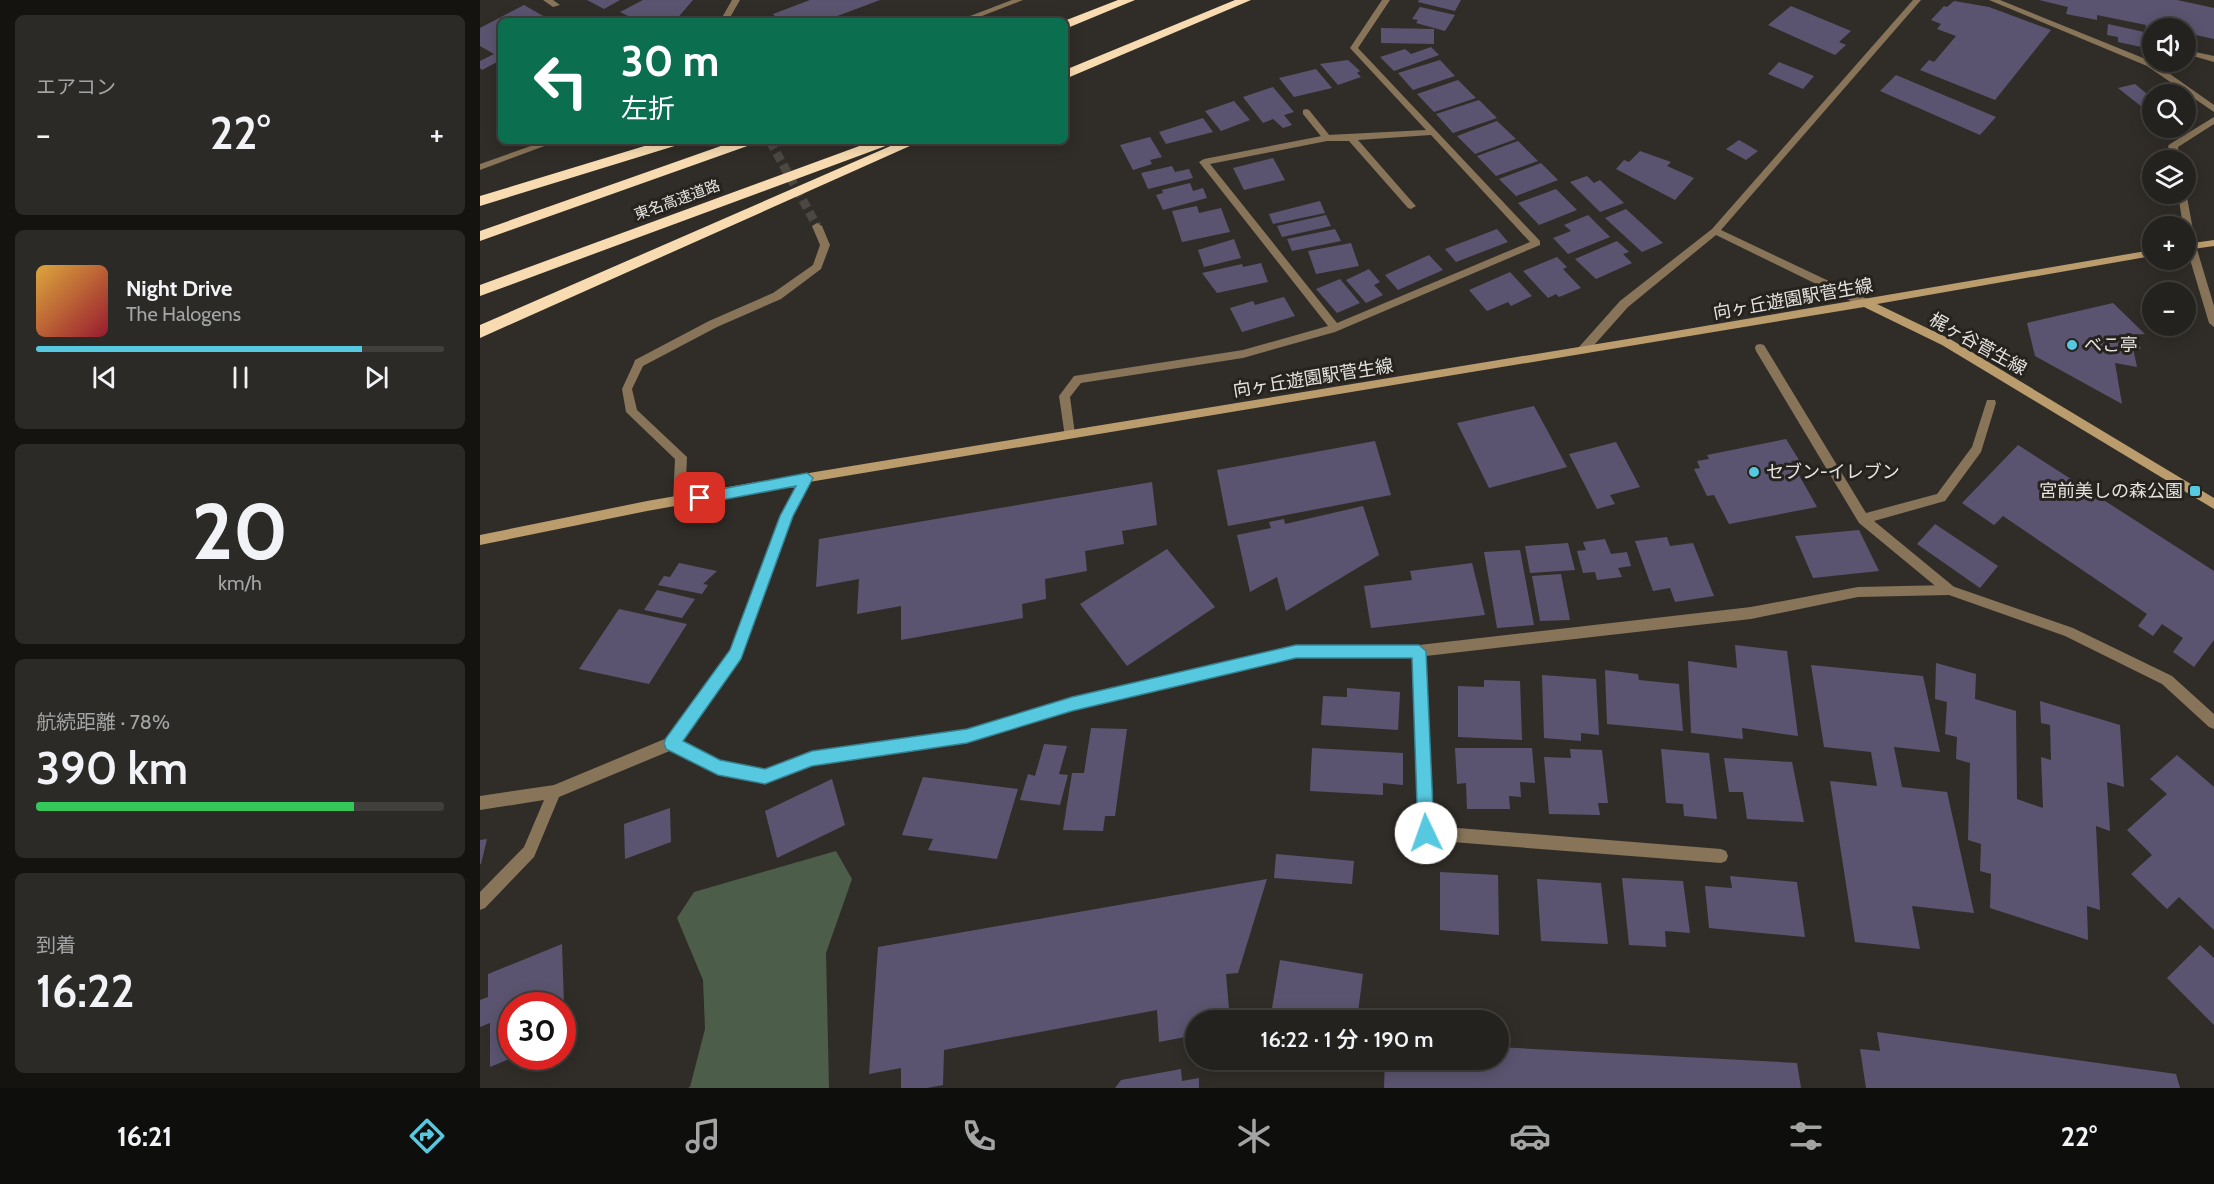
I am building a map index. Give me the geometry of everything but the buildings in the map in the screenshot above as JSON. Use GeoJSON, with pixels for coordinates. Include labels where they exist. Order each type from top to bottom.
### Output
{"type":"FeatureCollection","features":[{"type":"Feature","properties":{"kind":"highway"},"geometry":{"type":"LineString","coordinates":[[1068,24],[1129,0]]}},
{"type":"Feature","properties":{"kind":"highway"},"geometry":{"type":"LineString","coordinates":[[1068,74],[1245,0]]}},
{"type":"Feature","properties":{"kind":"highway"},"geometry":{"type":"LineString","coordinates":[[480,201],[666,144]]}},
{"type":"Feature","properties":{"kind":"highway","name":"東名高速道路"},"geometry":{"type":"LineString","coordinates":[[480,236],[740,144]]}},
{"type":"Feature","properties":{"kind":"highway","name":"東名高速道路"},"geometry":{"type":"LineString","coordinates":[[480,291],[878,144]]}},
{"type":"Feature","properties":{"kind":"highway"},"geometry":{"type":"LineString","coordinates":[[480,332],[907,144]]}},
{"type":"Feature","properties":{"kind":"street"},"geometry":{"type":"LineString","coordinates":[[547,0],[556,5]]}},
{"type":"Feature","properties":{"kind":"street"},"geometry":{"type":"LineString","coordinates":[[726,18],[736,0]]}},
{"type":"Feature","properties":{"kind":"street"},"geometry":{"type":"LineString","coordinates":[[969,18],[1019,0]]}},
{"type":"Feature","properties":{"kind":"street"},"geometry":{"type":"LineString","coordinates":[[1069,434],[1064,396],[1078,379],[1243,354],[1335,328],[1538,243],[1354,48],[1386,0]]}},
{"type":"Feature","properties":{"kind":"street"},"geometry":{"type":"LineString","coordinates":[[1583,350],[1624,304],[1715,231],[1917,0]]}},
{"type":"Feature","properties":{"kind":"street"},"geometry":{"type":"LineString","coordinates":[[1993,0],[2142,59]]}},
{"type":"Feature","properties":{"kind":"street"},"geometry":{"type":"LineString","coordinates":[[2196,54],[2214,59]]}},
{"type":"Feature","properties":{"kind":"street"},"geometry":{"type":"LineString","coordinates":[[2164,72],[2214,109]]}},
{"type":"Feature","properties":{"kind":"street"},"geometry":{"type":"LineString","coordinates":[[1306,112],[1328,138]]}},
{"type":"Feature","properties":{"kind":"street"},"geometry":{"type":"LineString","coordinates":[[2174,150],[2173,146],[2214,120]]}},
{"type":"Feature","properties":{"kind":"street"},"geometry":{"type":"LineString","coordinates":[[1335,328],[1204,162],[1328,138],[1433,132]]}},
{"type":"Feature","properties":{"kind":"street"},"geometry":{"type":"LineString","coordinates":[[1351,138],[1411,206]]}},
{"type":"Feature","properties":{"kind":"street"},"geometry":{"type":"LineString","coordinates":[[480,167],[545,144]]}},
{"type":"Feature","properties":{"kind":"street"},"geometry":{"type":"LineString","coordinates":[[679,502],[681,457],[632,412],[627,389],[639,363],[713,324],[777,296],[817,267],[825,245],[817,226]]}},
{"type":"Feature","properties":{"kind":"street","name":"梶ヶ谷菅生線"},"geometry":{"type":"LineString","coordinates":[[1715,231],[1946,342],[2214,504]]}},
{"type":"Feature","properties":{"kind":"street"},"geometry":{"type":"LineString","coordinates":[[2196,246],[2214,243]]}},
{"type":"Feature","properties":{"kind":"street","name":"向ヶ丘遊園駅菅生線"},"geometry":{"type":"LineString","coordinates":[[480,540],[608,513],[807,478],[1865,303],[2142,255]]}},
{"type":"Feature","properties":{"kind":"street"},"geometry":{"type":"LineString","coordinates":[[2196,270],[2214,323]]}},
{"type":"Feature","properties":{"kind":"street"},"geometry":{"type":"LineString","coordinates":[[1760,348],[1863,519],[1949,590],[2069,632],[2167,680],[2214,723]]}},
{"type":"Feature","properties":{"kind":"street"},"geometry":{"type":"LineString","coordinates":[[1863,519],[1941,498],[1977,449],[1991,403]]}},
{"type":"Feature","properties":{"kind":"street"},"geometry":{"type":"LineString","coordinates":[[480,803],[554,792],[672,743],[736,654],[787,516],[807,478]]}},
{"type":"Feature","properties":{"kind":"street"},"geometry":{"type":"LineString","coordinates":[[672,743],[718,767],[765,776],[812,758],[967,736],[1072,704],[1296,651],[1419,651],[1750,613],[1858,592],[1949,590]]}},
{"type":"Feature","properties":{"kind":"street"},"geometry":{"type":"LineString","coordinates":[[1419,651],[1426,833],[1721,856]]}},
{"type":"Feature","properties":{"kind":"street"},"geometry":{"type":"LineString","coordinates":[[480,903],[529,852],[554,792]]}},
{"type":"Feature","properties":{"kind":"green space"},"geometry":{"type":"Polygon","coordinates":[[[836,851],[852,879],[826,953],[829,1088],[687,1088],[690,1087],[705,1029],[703,980],[677,918],[694,892],[836,851]]]}},
{"type":"Feature","properties":{"kind":"tunnel"},"geometry":{"type":"LineString","coordinates":[[772,144],[817,226]]}},
{"type":"Feature","properties":{"kind":"place","name":"べこ亭"},"geometry":{"type":"Point","coordinates":[2072,345]}},
{"type":"Feature","properties":{"kind":"place","name":"セブン-イレブン"},"geometry":{"type":"Point","coordinates":[1754,472]}},
{"type":"Feature","properties":{"kind":"place","name":"宮前美しの森公園"},"geometry":{"type":"Point","coordinates":[2195,491]}},
{"type":"Feature","properties":{"kind":"route"},"geometry":{"type":"LineString","coordinates":[[700,498],[807,478],[787,516],[736,654],[672,743],[718,767],[765,776],[812,758],[967,736],[1072,704],[1296,651],[1419,651],[1426,833]]}}]}
